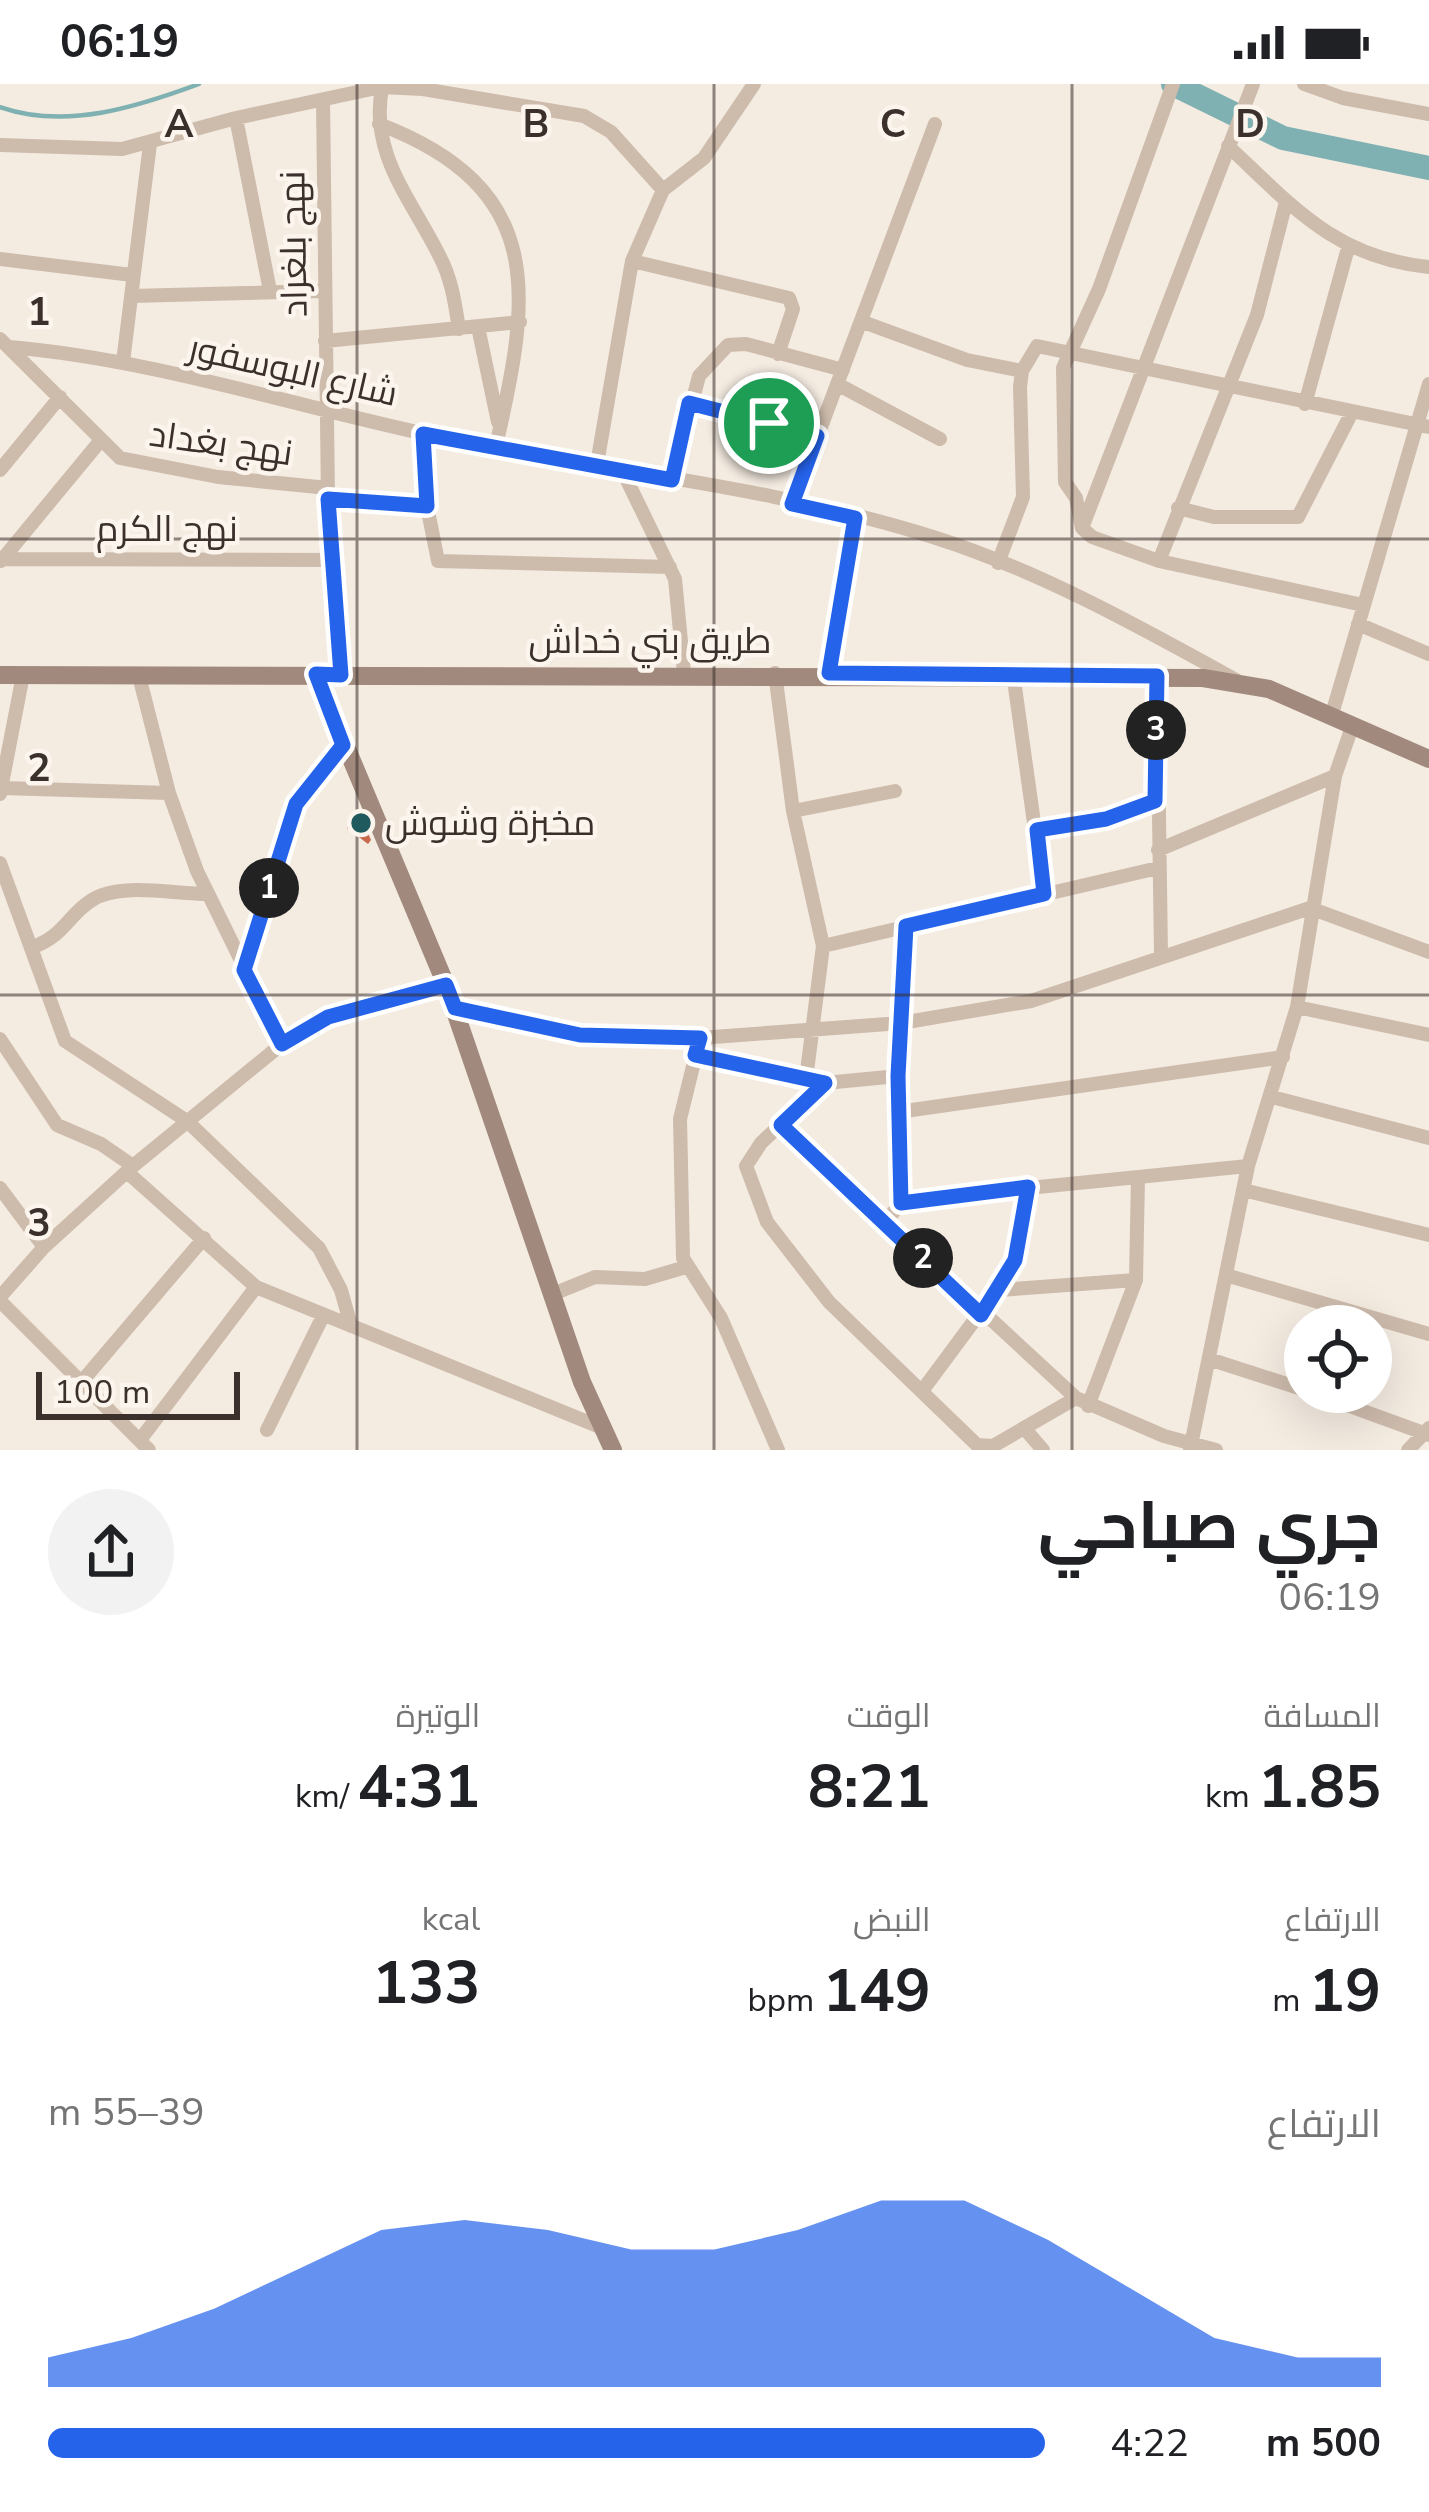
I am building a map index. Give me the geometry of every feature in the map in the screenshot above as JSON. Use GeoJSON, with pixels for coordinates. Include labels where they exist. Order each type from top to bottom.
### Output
{"type":"FeatureCollection","features":[{"type":"Feature","properties":{"kind":"main road"},"geometry":{"type":"LineString","coordinates":[[316,674],[343,745],[386,832],[455,1008],[600,1426],[613,1450]]}},
{"type":"Feature","properties":{"kind":"main road","name":"طريق بني خداش"},"geometry":{"type":"LineString","coordinates":[[0,675],[1157,676],[1240,682],[1333,714],[1429,759]]}},
{"type":"Feature","properties":{"kind":"street"},"geometry":{"type":"LineString","coordinates":[[597,464],[632,261],[663,190],[704,158],[754,84]]}},
{"type":"Feature","properties":{"kind":"street"},"geometry":{"type":"LineString","coordinates":[[1173,84],[1061,375],[1063,468],[1082,528],[1159,561],[1363,604]]}},
{"type":"Feature","properties":{"kind":"street"},"geometry":{"type":"LineString","coordinates":[[1082,528],[1253,84]]}},
{"type":"Feature","properties":{"kind":"street"},"geometry":{"type":"LineString","coordinates":[[1304,84],[1429,114]]}},
{"type":"Feature","properties":{"kind":"street"},"geometry":{"type":"LineString","coordinates":[[0,145],[98,151],[150,144],[236,118],[382,86],[468,94],[584,116],[611,132],[663,190]]}},
{"type":"Feature","properties":{"kind":"street"},"geometry":{"type":"LineString","coordinates":[[382,86],[379,124],[387,163],[450,279],[459,329]]}},
{"type":"Feature","properties":{"kind":"street","name":"نهج بلغراد"},"geometry":{"type":"LineString","coordinates":[[323,100],[328,494],[341,675]]}},
{"type":"Feature","properties":{"kind":"street"},"geometry":{"type":"LineString","coordinates":[[236,118],[270,291]]}},
{"type":"Feature","properties":{"kind":"street"},"geometry":{"type":"LineString","coordinates":[[379,124],[440,153],[488,195],[512,242],[520,322],[496,446]]}},
{"type":"Feature","properties":{"kind":"street"},"geometry":{"type":"LineString","coordinates":[[792,504],[935,124]]}},
{"type":"Feature","properties":{"kind":"street"},"geometry":{"type":"LineString","coordinates":[[123,362],[150,144]]}},
{"type":"Feature","properties":{"kind":"street"},"geometry":{"type":"LineString","coordinates":[[1228,146],[1286,202],[1348,248],[1394,264],[1429,267]]}},
{"type":"Feature","properties":{"kind":"street"},"geometry":{"type":"LineString","coordinates":[[1159,561],[1257,315],[1286,202]]}},
{"type":"Feature","properties":{"kind":"street"},"geometry":{"type":"LineString","coordinates":[[1305,404],[1348,248]]}},
{"type":"Feature","properties":{"kind":"street"},"geometry":{"type":"LineString","coordinates":[[0,259],[132,274]]}},
{"type":"Feature","properties":{"kind":"street"},"geometry":{"type":"LineString","coordinates":[[632,261],[789,298],[793,309],[778,354]]}},
{"type":"Feature","properties":{"kind":"street"},"geometry":{"type":"LineString","coordinates":[[131,296],[323,291]]}},
{"type":"Feature","properties":{"kind":"street"},"geometry":{"type":"LineString","coordinates":[[325,340],[520,322]]}},
{"type":"Feature","properties":{"kind":"street"},"geometry":{"type":"LineString","coordinates":[[863,322],[968,360],[1022,371]]}},
{"type":"Feature","properties":{"kind":"street"},"geometry":{"type":"LineString","coordinates":[[478,327],[500,430]]}},
{"type":"Feature","properties":{"kind":"street","name":"شارع البوسفور"},"geometry":{"type":"LineString","coordinates":[[4,343],[123,362],[423,434],[597,464],[929,536],[1153,634],[1240,682]]}},
{"type":"Feature","properties":{"kind":"street","name":"نهج بغداد"},"geometry":{"type":"LineString","coordinates":[[4,343],[120,458],[167,470],[427,506]]}},
{"type":"Feature","properties":{"kind":"street"},"geometry":{"type":"LineString","coordinates":[[672,480],[689,403],[702,370],[728,345],[778,354],[840,377],[940,439]]}},
{"type":"Feature","properties":{"kind":"street"},"geometry":{"type":"LineString","coordinates":[[998,563],[1023,497],[1018,412],[1022,371],[1037,346],[1423,426]]}},
{"type":"Feature","properties":{"kind":"street"},"geometry":{"type":"LineString","coordinates":[[1333,714],[1363,604],[1423,426],[1429,384]]}},
{"type":"Feature","properties":{"kind":"street"},"geometry":{"type":"LineString","coordinates":[[0,469],[60,397]]}},
{"type":"Feature","properties":{"kind":"street"},"geometry":{"type":"LineString","coordinates":[[689,403],[817,436]]}},
{"type":"Feature","properties":{"kind":"street"},"geometry":{"type":"LineString","coordinates":[[1178,508],[1224,518],[1298,517],[1351,414]]}},
{"type":"Feature","properties":{"kind":"street"},"geometry":{"type":"LineString","coordinates":[[423,434],[434,554],[442,562],[670,567]]}},
{"type":"Feature","properties":{"kind":"street"},"geometry":{"type":"LineString","coordinates":[[1,561],[100,440]]}},
{"type":"Feature","properties":{"kind":"street"},"geometry":{"type":"LineString","coordinates":[[622,470],[670,567],[684,673]]}},
{"type":"Feature","properties":{"kind":"street"},"geometry":{"type":"LineString","coordinates":[[829,673],[855,518]]}},
{"type":"Feature","properties":{"kind":"street","name":"نهج الكرم"},"geometry":{"type":"LineString","coordinates":[[1,561],[331,560]]}},
{"type":"Feature","properties":{"kind":"street"},"geometry":{"type":"LineString","coordinates":[[1358,624],[1429,655]]}},
{"type":"Feature","properties":{"kind":"street"},"geometry":{"type":"LineString","coordinates":[[775,673],[793,811],[823,946],[806,1079]]}},
{"type":"Feature","properties":{"kind":"street"},"geometry":{"type":"LineString","coordinates":[[1012,674],[1044,894]]}},
{"type":"Feature","properties":{"kind":"street"},"geometry":{"type":"LineString","coordinates":[[23,675],[1,792],[169,793]]}},
{"type":"Feature","properties":{"kind":"street"},"geometry":{"type":"LineString","coordinates":[[140,676],[169,793],[207,894],[282,1044]]}},
{"type":"Feature","properties":{"kind":"street"},"geometry":{"type":"LineString","coordinates":[[1157,676],[1155,801],[1161,954]]}},
{"type":"Feature","properties":{"kind":"street"},"geometry":{"type":"LineString","coordinates":[[1191,1447],[1248,1166],[1297,1007],[1334,776],[1353,724]]}},
{"type":"Feature","properties":{"kind":"street"},"geometry":{"type":"LineString","coordinates":[[244,970],[296,804],[343,745]]}},
{"type":"Feature","properties":{"kind":"street"},"geometry":{"type":"LineString","coordinates":[[1158,850],[1334,776]]}},
{"type":"Feature","properties":{"kind":"street"},"geometry":{"type":"LineString","coordinates":[[793,811],[895,790]]}},
{"type":"Feature","properties":{"kind":"street"},"geometry":{"type":"LineString","coordinates":[[1037,830],[1106,819],[1155,801]]}},
{"type":"Feature","properties":{"kind":"street"},"geometry":{"type":"LineString","coordinates":[[0,868],[71,1048],[187,1121],[319,1248],[341,1290],[351,1326]]}},
{"type":"Feature","properties":{"kind":"street"},"geometry":{"type":"LineString","coordinates":[[823,946],[1158,868]]}},
{"type":"Feature","properties":{"kind":"street"},"geometry":{"type":"LineString","coordinates":[[33,947],[58,937],[88,902],[110,892],[207,894]]}},
{"type":"Feature","properties":{"kind":"street"},"geometry":{"type":"LineString","coordinates":[[455,1008],[580,1035],[700,1038],[901,1023],[1031,1001],[1310,908],[1429,952]]}},
{"type":"Feature","properties":{"kind":"street"},"geometry":{"type":"LineString","coordinates":[[886,1221],[901,1203],[898,1076],[906,926]]}},
{"type":"Feature","properties":{"kind":"street"},"geometry":{"type":"LineString","coordinates":[[256,1287],[145,1445],[0,1299],[44,1247],[130,1169],[282,1044],[328,1017],[446,985]]}},
{"type":"Feature","properties":{"kind":"street"},"geometry":{"type":"LineString","coordinates":[[1297,1007],[1429,1035]]}},
{"type":"Feature","properties":{"kind":"street"},"geometry":{"type":"LineString","coordinates":[[700,1038],[680,1119],[686,1267],[722,1318],[778,1450]]}},
{"type":"Feature","properties":{"kind":"street"},"geometry":{"type":"LineString","coordinates":[[0,1039],[56,1125],[101,1144],[256,1287],[322,1318],[600,1426]]}},
{"type":"Feature","properties":{"kind":"street"},"geometry":{"type":"LineString","coordinates":[[695,1055],[825,1083],[898,1076]]}},
{"type":"Feature","properties":{"kind":"street"},"geometry":{"type":"LineString","coordinates":[[898,1112],[1283,1057]]}},
{"type":"Feature","properties":{"kind":"street"},"geometry":{"type":"LineString","coordinates":[[825,1083],[747,1162],[767,1222],[829,1302],[981,1449],[1082,1402],[1136,1280],[1138,1177]]}},
{"type":"Feature","properties":{"kind":"street"},"geometry":{"type":"LineString","coordinates":[[1272,1097],[1429,1138]]}},
{"type":"Feature","properties":{"kind":"street"},"geometry":{"type":"LineString","coordinates":[[781,1125],[981,1315],[1082,1402],[1191,1447],[1216,1450]]}},
{"type":"Feature","properties":{"kind":"street"},"geometry":{"type":"LineString","coordinates":[[901,1203],[1248,1166]]}},
{"type":"Feature","properties":{"kind":"street"},"geometry":{"type":"LineString","coordinates":[[922,1391],[999,1290],[1015,1260],[1028,1187]]}},
{"type":"Feature","properties":{"kind":"street"},"geometry":{"type":"LineString","coordinates":[[0,1188],[44,1247]]}},
{"type":"Feature","properties":{"kind":"street"},"geometry":{"type":"LineString","coordinates":[[1243,1190],[1429,1235]]}},
{"type":"Feature","properties":{"kind":"street"},"geometry":{"type":"LineString","coordinates":[[84,1379],[204,1238]]}},
{"type":"Feature","properties":{"kind":"street"},"geometry":{"type":"LineString","coordinates":[[553,1294],[595,1277],[645,1279],[686,1267]]}},
{"type":"Feature","properties":{"kind":"street"},"geometry":{"type":"LineString","coordinates":[[1229,1276],[1429,1334]]}},
{"type":"Feature","properties":{"kind":"street"},"geometry":{"type":"LineString","coordinates":[[999,1290],[1136,1280]]}},
{"type":"Feature","properties":{"kind":"street"},"geometry":{"type":"LineString","coordinates":[[267,1430],[322,1318]]}},
{"type":"Feature","properties":{"kind":"street"},"geometry":{"type":"LineString","coordinates":[[1212,1360],[1284,1383]]}},
{"type":"Feature","properties":{"kind":"street"},"geometry":{"type":"LineString","coordinates":[[1372,1413],[1427,1432],[1408,1450]]}},
{"type":"Feature","properties":{"kind":"street"},"geometry":{"type":"LineString","coordinates":[[1025,1429],[1043,1450]]}},
{"type":"Feature","properties":{"kind":"building"},"geometry":{"type":"Polygon","coordinates":[[[358,811],[371,840],[368,844],[347,828],[358,811]]]}},
{"type":"Feature","properties":{"kind":"waterway"},"geometry":{"type":"LineString","coordinates":[[0,107],[25,114],[76,116],[151,101],[199,84]]}},
{"type":"Feature","properties":{"kind":"waterway"},"geometry":{"type":"LineString","coordinates":[[1173,84],[1283,138],[1429,168]]}},
{"type":"Feature","properties":{"kind":"place","name":"مخبزة وشوش"},"geometry":{"type":"Point","coordinates":[361,823]}},
{"type":"Feature","properties":{"kind":"route"},"geometry":{"type":"LineString","coordinates":[[689,403],[769,423],[817,436],[792,504],[855,518],[829,673],[1157,676],[1155,801],[1082,825],[1037,830],[1044,894],[906,926],[897,1097],[901,1203],[1028,1187],[1015,1260],[981,1315],[781,1125],[825,1083],[695,1055],[700,1038],[580,1035],[455,1008],[446,985],[328,1017],[282,1044],[244,970],[296,804],[343,745],[316,674],[341,675],[328,499],[427,506],[423,434],[672,480],[689,403]]}}]}
